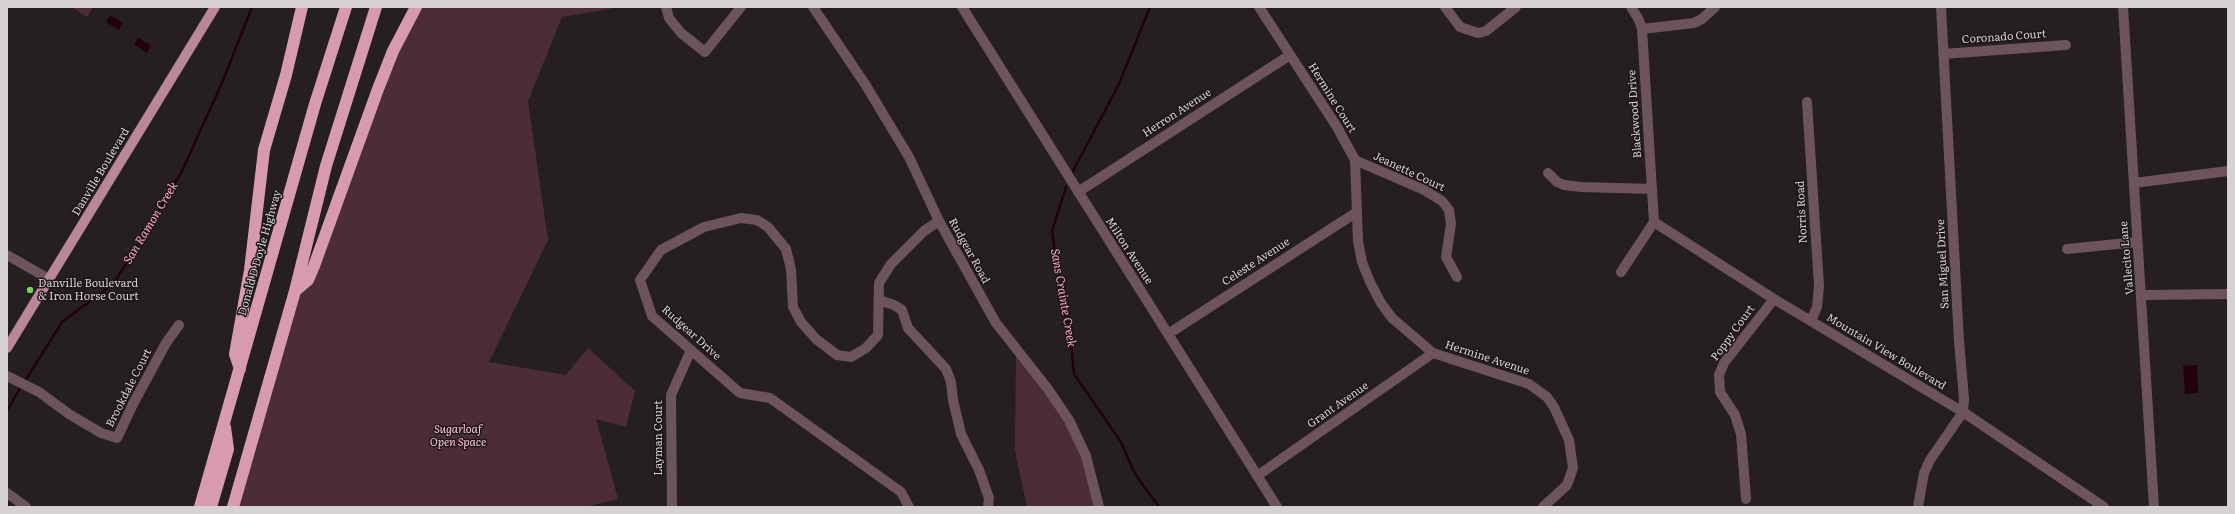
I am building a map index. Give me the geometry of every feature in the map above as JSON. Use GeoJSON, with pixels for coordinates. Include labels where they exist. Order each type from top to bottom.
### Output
{"type":"FeatureCollection","features":[{"type":"Feature","properties":{"kind":"highway"},"geometry":{"type":"LineString","coordinates":[[240,369],[235,354],[250,270],[264,150],[286,75],[302,7]]}},
{"type":"Feature","properties":{"kind":"highway","name":"Donald D Doyle Highway"},"geometry":{"type":"LineString","coordinates":[[200,507],[315,104],[346,7]]}},
{"type":"Feature","properties":{"kind":"highway"},"geometry":{"type":"LineString","coordinates":[[233,507],[296,291],[326,166],[376,7]]}},
{"type":"Feature","properties":{"kind":"highway"},"geometry":{"type":"LineString","coordinates":[[296,291],[308,280],[314,266],[378,89],[393,51],[416,7]]}},
{"type":"Feature","properties":{"kind":"highway"},"geometry":{"type":"LineString","coordinates":[[211,507],[228,449],[224,424]]}},
{"type":"Feature","properties":{"kind":"main road","name":"Danville Boulevard"},"geometry":{"type":"LineString","coordinates":[[7,348],[215,7]]}},
{"type":"Feature","properties":{"kind":"street"},"geometry":{"type":"LineString","coordinates":[[666,7],[669,18],[681,33],[705,52],[741,7]]}},
{"type":"Feature","properties":{"kind":"street","name":"Rudgear Road"},"geometry":{"type":"LineString","coordinates":[[813,7],[865,84],[908,157],[939,221],[996,323],[1048,389],[1069,420],[1086,456],[1099,507]]}},
{"type":"Feature","properties":{"kind":"street","name":"Milton Avenue"},"geometry":{"type":"LineString","coordinates":[[962,7],[1277,507]]}},
{"type":"Feature","properties":{"kind":"street","name":"Hermine Court"},"geometry":{"type":"LineString","coordinates":[[1259,7],[1338,127],[1355,160],[1356,212]]}},
{"type":"Feature","properties":{"kind":"street"},"geometry":{"type":"LineString","coordinates":[[1445,7],[1460,27],[1478,33],[1486,31],[1516,7]]}},
{"type":"Feature","properties":{"kind":"street","name":"Blackwood Drive"},"geometry":{"type":"LineString","coordinates":[[1631,7],[1639,20],[1642,29],[1654,222]]}},
{"type":"Feature","properties":{"kind":"street"},"geometry":{"type":"LineString","coordinates":[[1642,29],[1694,22],[1702,19],[1715,7]]}},
{"type":"Feature","properties":{"kind":"street","name":"San Miguel Drive"},"geometry":{"type":"LineString","coordinates":[[1941,7],[1964,399],[1963,412]]}},
{"type":"Feature","properties":{"kind":"street","name":"Vallecito Lane"},"geometry":{"type":"LineString","coordinates":[[2123,7],[2154,507]]}},
{"type":"Feature","properties":{"kind":"street","name":"Coronado Court"},"geometry":{"type":"LineString","coordinates":[[1943,54],[2066,45]]}},
{"type":"Feature","properties":{"kind":"street","name":"Herron Avenue"},"geometry":{"type":"LineString","coordinates":[[1078,192],[1290,55]]}},
{"type":"Feature","properties":{"kind":"street","name":"Norris Road"},"geometry":{"type":"LineString","coordinates":[[1807,102],[1818,286],[1817,307],[1811,321]]}},
{"type":"Feature","properties":{"kind":"street","name":"Jeanette Court"},"geometry":{"type":"LineString","coordinates":[[1355,160],[1424,190],[1442,201],[1449,210],[1451,224],[1446,256],[1457,277]]}},
{"type":"Feature","properties":{"kind":"street"},"geometry":{"type":"LineString","coordinates":[[2134,183],[2228,171]]}},
{"type":"Feature","properties":{"kind":"street"},"geometry":{"type":"LineString","coordinates":[[1548,172],[1557,182],[1564,185],[1616,189],[1652,189]]}},
{"type":"Feature","properties":{"kind":"street","name":"Celeste Avenue"},"geometry":{"type":"LineString","coordinates":[[1168,334],[1356,212]]}},
{"type":"Feature","properties":{"kind":"street","name":"Hermine Avenue"},"geometry":{"type":"LineString","coordinates":[[1356,212],[1362,262],[1380,303],[1392,318],[1433,353],[1529,384],[1547,397],[1554,407],[1569,440],[1573,468],[1566,485],[1543,507]]}},
{"type":"Feature","properties":{"kind":"street","name":"Rudgear Drive"},"geometry":{"type":"LineString","coordinates":[[909,507],[901,492],[895,487],[770,398],[740,393],[652,316],[640,280],[661,250],[704,227],[741,218],[757,220],[768,227],[786,249],[791,269],[793,307],[801,322],[816,339],[837,355],[851,357],[866,348],[878,334],[879,283],[891,264],[924,231],[939,221]]}},
{"type":"Feature","properties":{"kind":"street"},"geometry":{"type":"LineString","coordinates":[[1621,272],[1654,222]]}},
{"type":"Feature","properties":{"kind":"street","name":"Mountain View Boulevard"},"geometry":{"type":"LineString","coordinates":[[1654,222],[1811,321],[1963,412],[2104,507]]}},
{"type":"Feature","properties":{"kind":"street"},"geometry":{"type":"LineString","coordinates":[[2067,249],[2137,242]]}},
{"type":"Feature","properties":{"kind":"street"},"geometry":{"type":"LineString","coordinates":[[7,255],[49,280]]}},
{"type":"Feature","properties":{"kind":"street"},"geometry":{"type":"LineString","coordinates":[[2142,295],[2228,294]]}},
{"type":"Feature","properties":{"kind":"street","name":"Poppy Court"},"geometry":{"type":"LineString","coordinates":[[1746,499],[1741,434],[1735,415],[1720,392],[1719,375],[1724,363],[1774,298]]}},
{"type":"Feature","properties":{"kind":"street"},"geometry":{"type":"LineString","coordinates":[[879,300],[894,305],[902,310],[908,328],[946,369],[951,382],[953,400],[961,434],[979,470],[988,498],[988,507]]}},
{"type":"Feature","properties":{"kind":"street","name":"Brookdale Court"},"geometry":{"type":"LineString","coordinates":[[8,376],[39,392],[69,414],[101,433],[117,438],[133,404],[162,350],[179,325]]}},
{"type":"Feature","properties":{"kind":"street","name":"Layman Court"},"geometry":{"type":"LineString","coordinates":[[672,507],[671,395],[691,350]]}},
{"type":"Feature","properties":{"kind":"street","name":"Grant Avenue"},"geometry":{"type":"LineString","coordinates":[[1257,476],[1433,353]]}},
{"type":"Feature","properties":{"kind":"street"},"geometry":{"type":"LineString","coordinates":[[1918,507],[1924,473],[1930,460],[1963,412]]}},
{"type":"Feature","properties":{"kind":"street"},"geometry":{"type":"LineString","coordinates":[[7,493],[26,507]]}},
{"type":"Feature","properties":{"kind":"green space"},"geometry":{"type":"Polygon","coordinates":[[[72,7],[93,7],[87,17],[72,7]]]}},
{"type":"Feature","properties":{"kind":"green space","name":"Sugarloaf Open Space"},"geometry":{"type":"Polygon","coordinates":[[[416,7],[620,7],[562,17],[528,101],[548,240],[489,362],[566,375],[588,348],[635,391],[626,427],[596,419],[618,499],[586,507],[233,507],[295,291],[308,280],[416,7]]]}},
{"type":"Feature","properties":{"kind":"green space"},"geometry":{"type":"Polygon","coordinates":[[[1016,351],[1069,420],[1099,507],[1027,507],[1015,451],[1016,351]]]}},
{"type":"Feature","properties":{"kind":"shaded area"},"geometry":{"type":"Polygon","coordinates":[[[110,15],[123,23],[119,30],[106,22],[110,15]]]}},
{"type":"Feature","properties":{"kind":"shaded area"},"geometry":{"type":"Polygon","coordinates":[[[138,37],[151,46],[147,53],[134,44],[138,37]]]}},
{"type":"Feature","properties":{"kind":"shaded area"},"geometry":{"type":"Polygon","coordinates":[[[2197,365],[2198,393],[2185,394],[2183,366],[2197,365]]]}},
{"type":"Feature","properties":{"kind":"waterway","name":"San Ramon Creek"},"geometry":{"type":"LineString","coordinates":[[25,381],[62,322],[113,284],[128,261],[182,171],[222,83],[252,7]]}},
{"type":"Feature","properties":{"kind":"waterway","name":"Sans Crainte Creek"},"geometry":{"type":"LineString","coordinates":[[1073,171],[1119,84],[1150,7]]}},
{"type":"Feature","properties":{"kind":"waterway","name":"Sans Crainte Creek"},"geometry":{"type":"LineString","coordinates":[[1066,187],[1052,231],[1062,307],[1069,323],[1074,374],[1121,442],[1135,474],[1159,507]]}},
{"type":"Feature","properties":{"kind":"waterway","name":"San Ramon Creek"},"geometry":{"type":"LineString","coordinates":[[7,411],[22,385]]}},
{"type":"Feature","properties":{"kind":"place","name":"Danville Boulevard & Iron Horse Court"},"geometry":{"type":"Point","coordinates":[30,290]}}]}
